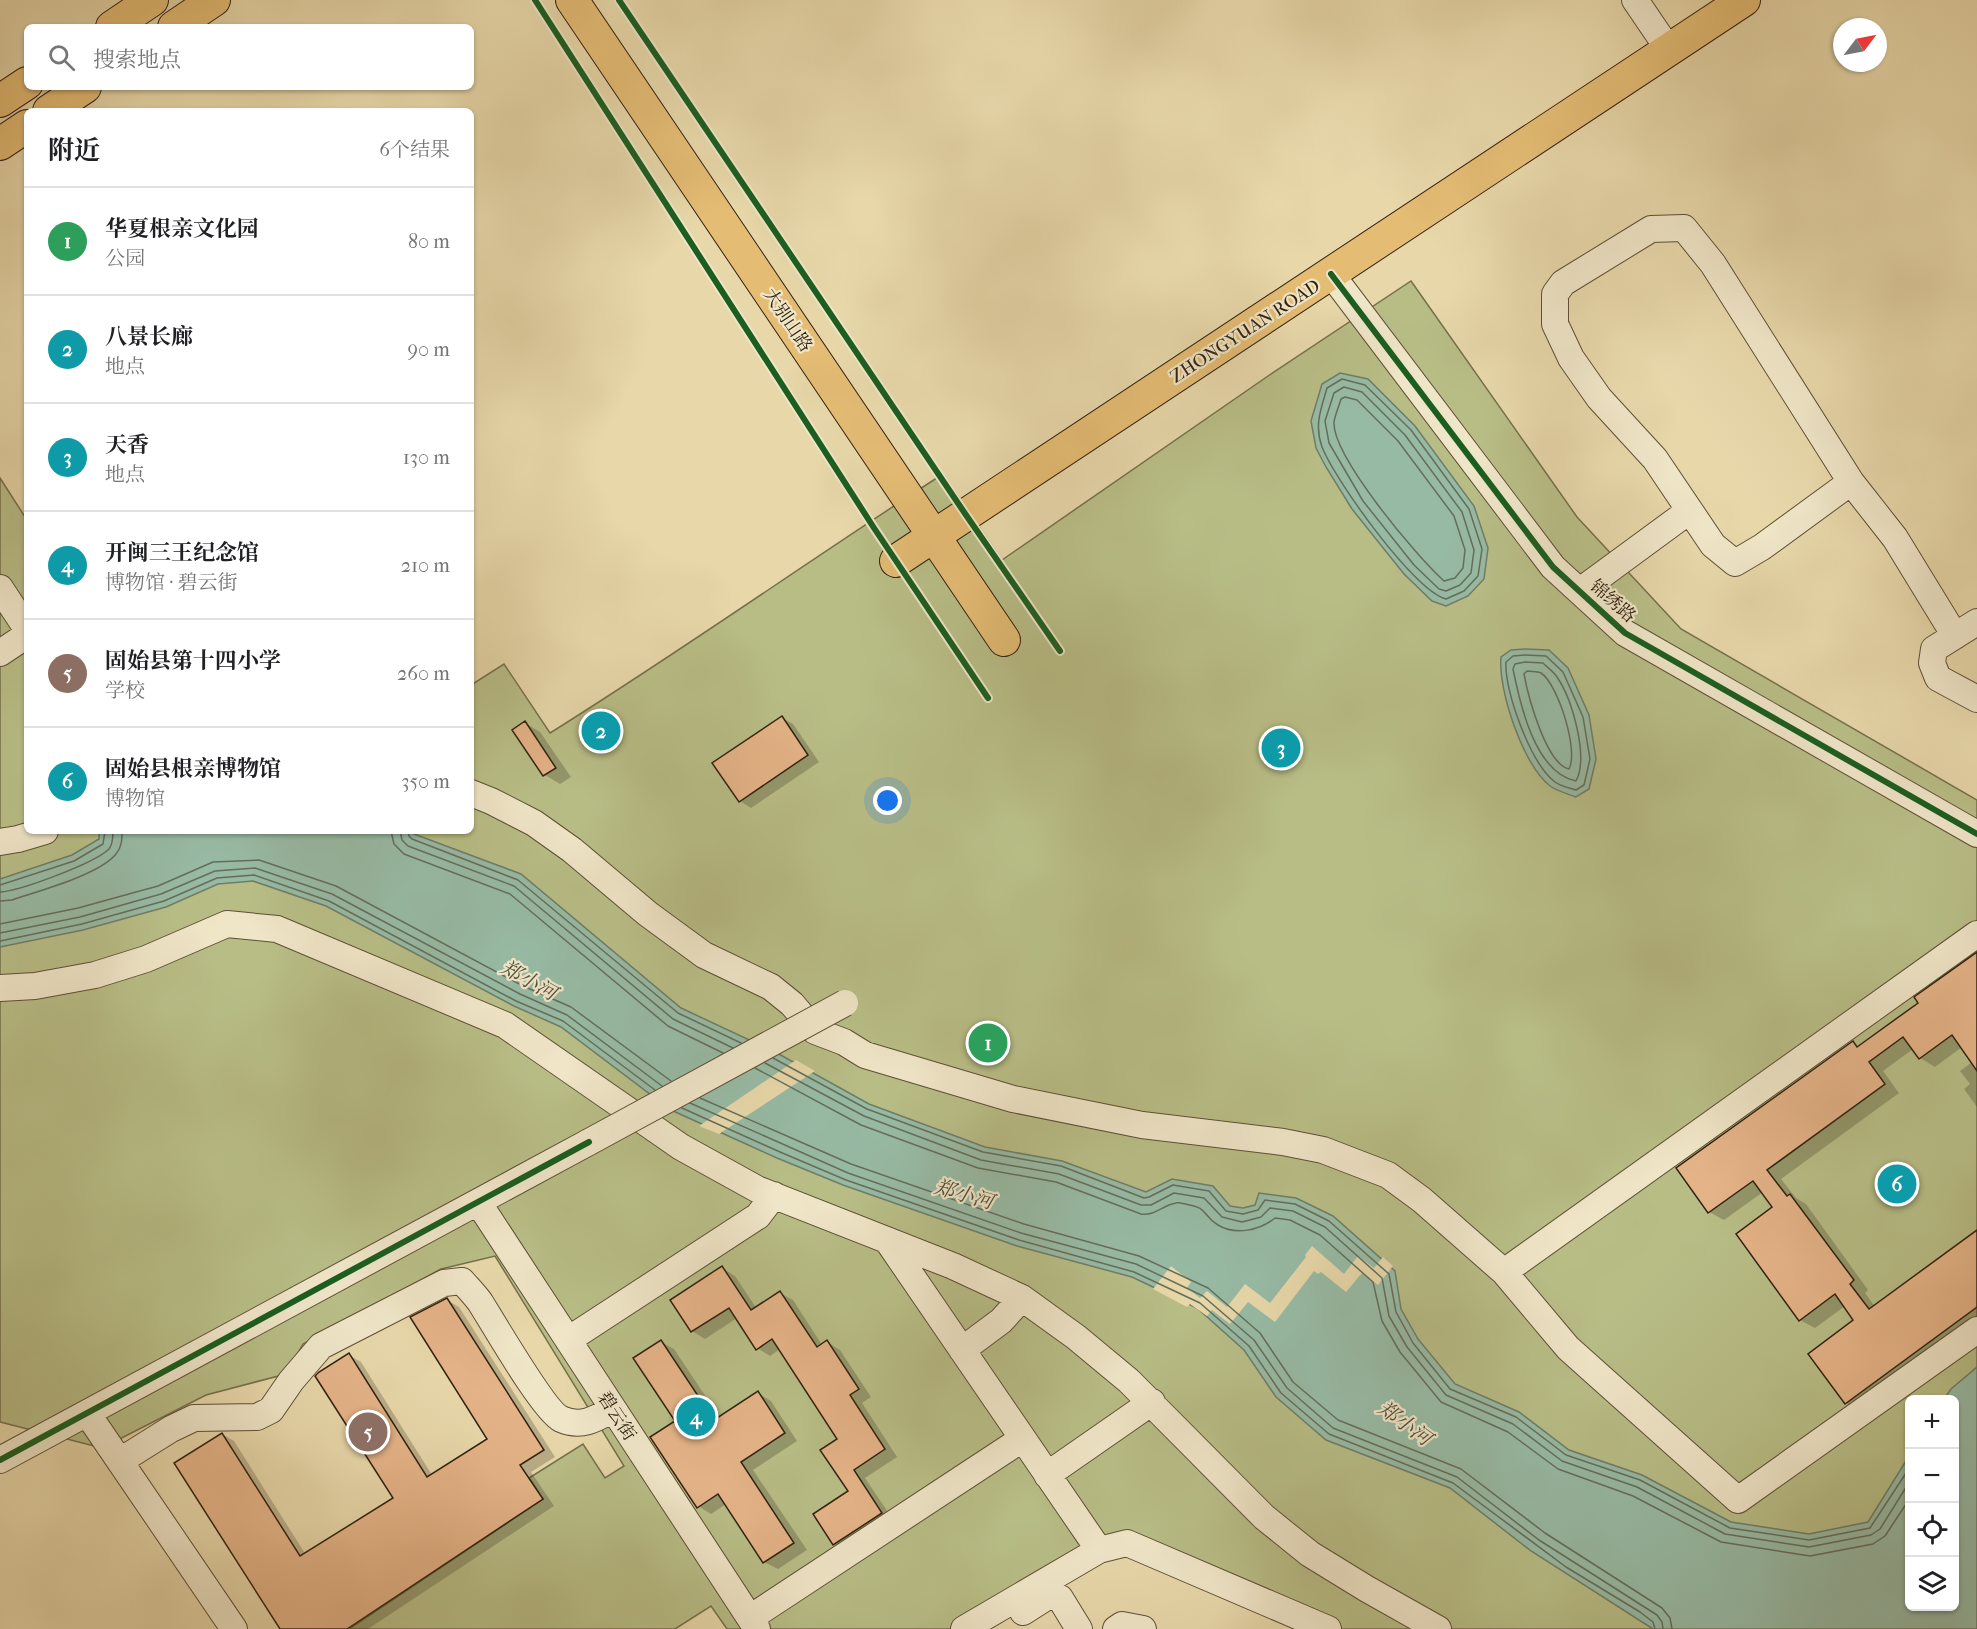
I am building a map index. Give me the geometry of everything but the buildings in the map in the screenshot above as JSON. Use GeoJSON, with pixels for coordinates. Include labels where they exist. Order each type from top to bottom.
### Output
{"type":"FeatureCollection","features":[{"type":"Feature","properties":{"kind":"main road"},"geometry":{"type":"LineString","coordinates":[[116,24],[152,0]]}},
{"type":"Feature","properties":{"kind":"main road"},"geometry":{"type":"LineString","coordinates":[[178,24],[214,0]]}},
{"type":"Feature","properties":{"kind":"main road","name":"大别山路"},"geometry":{"type":"LineString","coordinates":[[572,0],[1004,640]]}},
{"type":"Feature","properties":{"kind":"main road","name":"ZHONGYUAN ROAD"},"geometry":{"type":"LineString","coordinates":[[896,561],[1744,0]]}},
{"type":"Feature","properties":{"kind":"main road"},"geometry":{"type":"LineString","coordinates":[[54,108],[80,90]]}},
{"type":"Feature","properties":{"kind":"street"},"geometry":{"type":"LineString","coordinates":[[1635,0],[1669,50]]}},
{"type":"Feature","properties":{"kind":"street"},"geometry":{"type":"LineString","coordinates":[[8,93],[24,125]]}},
{"type":"Feature","properties":{"kind":"street"},"geometry":{"type":"LineString","coordinates":[[1851,482],[1735,564],[1713,545],[1655,459],[1599,398],[1571,358],[1555,324],[1555,294],[1563,283],[1651,229],[1684,228],[1713,264],[1851,482],[1895,538],[1955,636]]}},
{"type":"Feature","properties":{"kind":"street","name":"锦绣路"},"geometry":{"type":"LineString","coordinates":[[1331,274],[1553,567],[1625,633],[1977,834]]}},
{"type":"Feature","properties":{"kind":"street"},"geometry":{"type":"LineString","coordinates":[[1580,591],[1689,511]]}},
{"type":"Feature","properties":{"kind":"street"},"geometry":{"type":"LineString","coordinates":[[0,588],[24,624]]}},
{"type":"Feature","properties":{"kind":"street"},"geometry":{"type":"LineString","coordinates":[[1977,622],[1934,649],[1932,663],[1938,678],[1977,699]]}},
{"type":"Feature","properties":{"kind":"street"},"geometry":{"type":"LineString","coordinates":[[0,653],[24,637]]}},
{"type":"Feature","properties":{"kind":"street"},"geometry":{"type":"LineString","coordinates":[[474,794],[534,823],[572,850],[648,914],[704,955],[771,987],[792,1004],[816,1031],[844,1042],[865,1055],[1013,1099],[1142,1125],[1283,1142],[1323,1150],[1388,1175],[1422,1200],[1504,1272],[1568,1348],[1738,1500],[1977,1330]]}},
{"type":"Feature","properties":{"kind":"street"},"geometry":{"type":"LineString","coordinates":[[0,842],[35,834]]}},
{"type":"Feature","properties":{"kind":"street"},"geometry":{"type":"LineString","coordinates":[[0,988],[35,986],[95,975],[146,959],[227,924],[277,929],[505,1025],[681,1147],[757,1189],[952,1266],[1022,1298],[1076,1337],[1152,1402],[1264,1517],[1311,1554],[1438,1629]]}},
{"type":"Feature","properties":{"kind":"street"},"geometry":{"type":"LineString","coordinates":[[1504,1272],[1977,934]]}},
{"type":"Feature","properties":{"kind":"street"},"geometry":{"type":"LineString","coordinates":[[0,1460],[845,1003]]}},
{"type":"Feature","properties":{"kind":"street"},"geometry":{"type":"LineString","coordinates":[[568,1340],[758,1216],[774,1195]]}},
{"type":"Feature","properties":{"kind":"street","name":"碧云街"},"geometry":{"type":"LineString","coordinates":[[477,1202],[754,1624]]}},
{"type":"Feature","properties":{"kind":"street"},"geometry":{"type":"LineString","coordinates":[[887,1240],[1099,1550]]}},
{"type":"Feature","properties":{"kind":"street"},"geometry":{"type":"LineString","coordinates":[[120,1461],[171,1429],[194,1418],[257,1417],[271,1410],[291,1381],[321,1346],[444,1283],[462,1281],[478,1300],[545,1404],[560,1419],[582,1424],[596,1420],[613,1410]]}},
{"type":"Feature","properties":{"kind":"street"},"geometry":{"type":"LineString","coordinates":[[962,1350],[1001,1321],[1022,1298]]}},
{"type":"Feature","properties":{"kind":"street"},"geometry":{"type":"LineString","coordinates":[[1047,1475],[1152,1402]]}},
{"type":"Feature","properties":{"kind":"street"},"geometry":{"type":"LineString","coordinates":[[87,1413],[234,1629]]}},
{"type":"Feature","properties":{"kind":"street"},"geometry":{"type":"LineString","coordinates":[[754,1624],[1022,1439]]}},
{"type":"Feature","properties":{"kind":"street"},"geometry":{"type":"LineString","coordinates":[[964,1629],[1099,1550],[1127,1543],[1328,1629]]}},
{"type":"Feature","properties":{"kind":"street"},"geometry":{"type":"LineString","coordinates":[[994,1629],[1048,1596],[1060,1598],[1079,1629]]}},
{"type":"Feature","properties":{"kind":"street"},"geometry":{"type":"LineString","coordinates":[[1116,1629],[1122,1625],[1143,1629]]}},
{"type":"Feature","properties":{"kind":"shaded area"},"geometry":{"type":"Polygon","coordinates":[[[1411,281],[1577,517],[1681,629],[1977,800],[1977,1629],[1295,1629],[1126,1552],[1103,1558],[983,1629],[727,1629],[711,1606],[675,1629],[349,1629],[543,1499],[529,1478],[583,1444],[605,1478],[624,1466],[495,1256],[441,1269],[303,1344],[286,1374],[206,1395],[102,1448],[0,1422],[0,478],[24,515],[24,834],[474,834],[474,683],[504,664],[550,733],[943,474],[1002,560],[1268,376],[1411,281]]]}},
{"type":"Feature","properties":{"kind":"water"},"geometry":{"type":"Polygon","coordinates":[[[1340,373],[1368,379],[1415,426],[1474,506],[1488,548],[1484,579],[1468,596],[1446,606],[1432,601],[1404,574],[1352,509],[1326,467],[1316,448],[1311,421],[1322,384],[1340,373]]]}},
{"type":"Feature","properties":{"kind":"water"},"geometry":{"type":"Polygon","coordinates":[[[1511,650],[1549,650],[1568,668],[1589,715],[1596,759],[1589,789],[1576,797],[1553,788],[1540,776],[1514,726],[1504,688],[1501,657],[1511,650]]]}},
{"type":"Feature","properties":{"kind":"water","name":"郑小河"},"geometry":{"type":"Polygon","coordinates":[[[99,834],[414,834],[521,874],[681,1008],[777,1053],[869,1104],[985,1147],[1062,1161],[1146,1192],[1172,1179],[1213,1186],[1230,1206],[1243,1208],[1255,1205],[1259,1193],[1296,1198],[1333,1216],[1395,1271],[1401,1309],[1418,1339],[1455,1384],[1519,1412],[1569,1450],[1642,1475],[1731,1522],[1809,1534],[1868,1522],[1905,1462],[1905,1611],[1959,1611],[1959,1395],[1947,1395],[1977,1367],[1977,1629],[1653,1629],[1531,1551],[1450,1488],[1326,1440],[1276,1397],[1244,1350],[1197,1308],[1132,1277],[1017,1246],[843,1185],[671,1110],[561,1027],[514,1006],[326,906],[253,881],[218,884],[166,907],[83,930],[0,947],[0,879],[72,855],[99,839],[99,834]]]}},
{"type":"Feature","properties":{"kind":"pier"},"geometry":{"type":"Polygon","coordinates":[[[796,1060],[815,1071],[719,1134],[699,1126],[796,1060]]]}},
{"type":"Feature","properties":{"kind":"pier"},"geometry":{"type":"Polygon","coordinates":[[[1312,1246],[1344,1274],[1358,1256],[1374,1268],[1383,1257],[1393,1266],[1378,1285],[1362,1273],[1346,1292],[1321,1272],[1318,1274],[1314,1271],[1275,1322],[1248,1302],[1230,1324],[1212,1310],[1207,1316],[1190,1304],[1187,1307],[1153,1289],[1171,1266],[1191,1282],[1187,1288],[1200,1298],[1207,1291],[1227,1307],[1245,1284],[1270,1303],[1312,1246]]]}},
{"type":"Feature","properties":{"kind":"cycle path"},"geometry":{"type":"LineString","coordinates":[[535,0],[874,528],[988,698]]}},
{"type":"Feature","properties":{"kind":"cycle path"},"geometry":{"type":"LineString","coordinates":[[619,0],[1060,651]]}},
{"type":"Feature","properties":{"kind":"cycle path"},"geometry":{"type":"LineString","coordinates":[[1331,274],[1553,567],[1625,633],[1977,834]]}},
{"type":"Feature","properties":{"kind":"cycle path"},"geometry":{"type":"LineString","coordinates":[[0,1460],[589,1142]]}},
{"type":"Feature","properties":{"kind":"place","name":"八景长廊"},"geometry":{"type":"Point","coordinates":[601,731]}},
{"type":"Feature","properties":{"kind":"place","name":"天香"},"geometry":{"type":"Point","coordinates":[1281,748]}},
{"type":"Feature","properties":{"kind":"place","name":"华夏根亲文化园"},"geometry":{"type":"Point","coordinates":[988,1043]}},
{"type":"Feature","properties":{"kind":"place","name":"固始县根亲博物馆"},"geometry":{"type":"Point","coordinates":[1897,1184]}},
{"type":"Feature","properties":{"kind":"place","name":"开闽三王纪念馆"},"geometry":{"type":"Point","coordinates":[696,1417]}},
{"type":"Feature","properties":{"kind":"place","name":"固始县第十四小学"},"geometry":{"type":"Point","coordinates":[368,1432]}}]}
